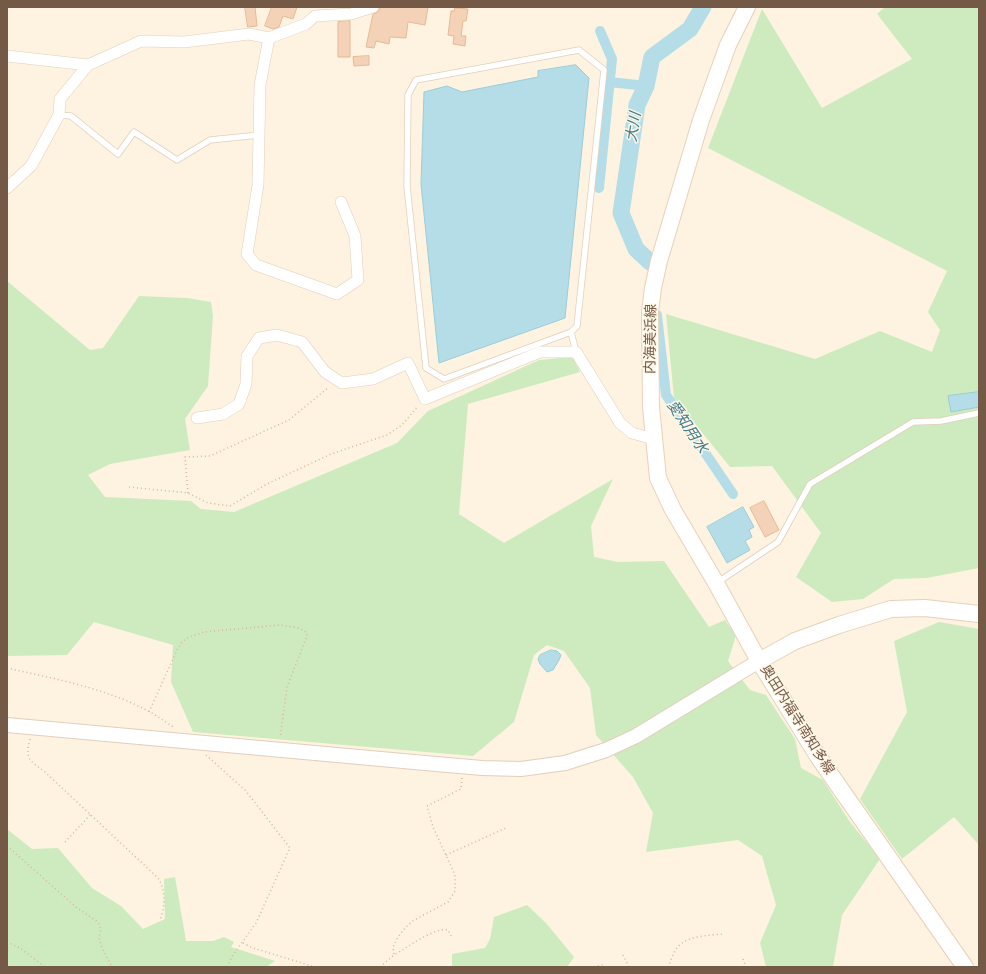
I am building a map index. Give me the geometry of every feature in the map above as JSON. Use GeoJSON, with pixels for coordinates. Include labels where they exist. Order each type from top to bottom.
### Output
{"type":"FeatureCollection","features":[{"type":"Feature","properties":{"kind":"main road","name":"内海美浜線"},"geometry":{"type":"LineString","coordinates":[[746,7],[728,45],[701,120],[657,268],[650,312],[651,407],[658,478],[673,510],[716,583],[759,662]]}},
{"type":"Feature","properties":{"kind":"main road","name":"奥田内福寺南知多線"},"geometry":{"type":"LineString","coordinates":[[965,967],[819,758],[759,662],[795,641],[839,625],[891,609],[925,608],[979,614]]}},
{"type":"Feature","properties":{"kind":"street"},"geometry":{"type":"LineString","coordinates":[[7,188],[32,166],[59,115],[60,99],[88,65],[141,41],[184,42],[249,34],[269,38],[306,24],[315,12],[351,14],[373,7]]}},
{"type":"Feature","properties":{"kind":"street"},"geometry":{"type":"LineString","coordinates":[[269,38],[260,85],[258,185],[247,254],[256,265],[337,294],[358,280],[355,236],[341,202]]}},
{"type":"Feature","properties":{"kind":"street"},"geometry":{"type":"LineString","coordinates":[[7,56],[88,65]]}},
{"type":"Feature","properties":{"kind":"street"},"geometry":{"type":"LineString","coordinates":[[197,418],[223,414],[239,404],[246,384],[247,356],[259,338],[277,335],[302,342],[325,372],[342,383],[373,378],[408,363],[424,399],[540,352],[576,352],[620,423],[632,433],[654,439]]}},
{"type":"Feature","properties":{"kind":"street"},"geometry":{"type":"LineString","coordinates":[[7,725],[199,744],[462,766],[521,769],[565,763],[606,750],[636,736],[759,662]]}},
{"type":"Feature","properties":{"kind":"lane"},"geometry":{"type":"LineString","coordinates":[[579,50],[604,70],[577,326],[571,332],[444,379],[426,368],[407,186],[408,95],[416,80],[579,50]]}},
{"type":"Feature","properties":{"kind":"lane"},"geometry":{"type":"LineString","coordinates":[[59,115],[71,116],[118,154],[134,132],[177,160],[210,140],[260,134]]}},
{"type":"Feature","properties":{"kind":"lane"},"geometry":{"type":"LineString","coordinates":[[571,332],[576,352]]}},
{"type":"Feature","properties":{"kind":"lane"},"geometry":{"type":"LineString","coordinates":[[716,583],[778,542],[810,484],[913,422],[941,421],[979,413]]}},
{"type":"Feature","properties":{"kind":"path"},"geometry":{"type":"LineString","coordinates":[[188,493],[185,457],[210,456],[289,420],[329,387],[342,383]]}},
{"type":"Feature","properties":{"kind":"path"},"geometry":{"type":"LineString","coordinates":[[129,487],[188,493],[208,503],[230,506],[267,484],[331,454],[387,435],[402,425],[424,399]]}},
{"type":"Feature","properties":{"kind":"path"},"geometry":{"type":"LineString","coordinates":[[149,712],[178,650],[186,638],[204,632],[280,625],[303,630],[307,633],[307,636],[287,687],[282,733],[277,750]]}},
{"type":"Feature","properties":{"kind":"path"},"geometry":{"type":"LineString","coordinates":[[7,668],[74,684],[114,696],[149,712],[180,732]]}},
{"type":"Feature","properties":{"kind":"path"},"geometry":{"type":"LineString","coordinates":[[34,728],[27,752],[30,761],[45,772],[91,814],[158,878],[162,886],[164,908],[160,920]]}},
{"type":"Feature","properties":{"kind":"path"},"geometry":{"type":"LineString","coordinates":[[199,744],[204,754],[246,791],[290,848],[256,923],[227,967]]}},
{"type":"Feature","properties":{"kind":"path"},"geometry":{"type":"LineString","coordinates":[[394,955],[393,947],[398,937],[406,927],[414,920],[448,902],[455,891],[455,876],[433,827],[427,806],[461,788],[462,766]]}},
{"type":"Feature","properties":{"kind":"path"},"geometry":{"type":"LineString","coordinates":[[65,842],[91,814]]}},
{"type":"Feature","properties":{"kind":"path"},"geometry":{"type":"LineString","coordinates":[[446,855],[506,828]]}},
{"type":"Feature","properties":{"kind":"path"},"geometry":{"type":"LineString","coordinates":[[7,846],[76,907],[98,922],[101,929],[99,938],[102,948],[112,967]]}},
{"type":"Feature","properties":{"kind":"path"},"geometry":{"type":"LineString","coordinates":[[380,967],[394,955],[430,934],[443,929],[448,930],[451,936]]}},
{"type":"Feature","properties":{"kind":"path"},"geometry":{"type":"LineString","coordinates":[[668,967],[677,947],[684,941],[702,936],[724,934]]}},
{"type":"Feature","properties":{"kind":"path"},"geometry":{"type":"LineString","coordinates":[[7,942],[20,948],[45,967]]}},
{"type":"Feature","properties":{"kind":"path"},"geometry":{"type":"LineString","coordinates":[[242,943],[253,948],[315,967]]}},
{"type":"Feature","properties":{"kind":"path"},"geometry":{"type":"LineString","coordinates":[[623,955],[629,967]]}},
{"type":"Feature","properties":{"kind":"path"},"geometry":{"type":"LineString","coordinates":[[743,959],[746,967]]}},
{"type":"Feature","properties":{"kind":"path"},"geometry":{"type":"LineString","coordinates":[[594,967],[605,964]]}},
{"type":"Feature","properties":{"kind":"green space"},"geometry":{"type":"Polygon","coordinates":[[[885,7],[979,7],[979,568],[927,578],[894,579],[863,599],[832,602],[796,577],[821,533],[772,466],[730,467],[674,398],[666,314],[815,359],[880,331],[932,352],[940,330],[928,312],[947,271],[708,148],[762,9],[822,108],[912,59],[877,14],[885,7]]]}},
{"type":"Feature","properties":{"kind":"green space"},"geometry":{"type":"Polygon","coordinates":[[[7,281],[90,350],[103,348],[139,296],[187,298],[211,302],[213,316],[208,386],[185,419],[190,450],[110,464],[88,475],[105,497],[191,501],[201,509],[234,512],[397,443],[428,411],[539,360],[573,357],[580,372],[468,404],[459,514],[504,543],[613,479],[591,526],[594,557],[618,562],[664,561],[709,627],[725,620],[736,635],[728,661],[750,690],[766,695],[795,739],[801,768],[823,780],[850,822],[880,859],[842,915],[833,967],[766,967],[760,943],[776,905],[762,856],[738,840],[646,852],[653,813],[633,777],[596,735],[590,688],[564,651],[547,645],[534,655],[514,722],[473,756],[193,732],[171,682],[173,645],[94,622],[67,655],[7,656],[7,281]]]}},
{"type":"Feature","properties":{"kind":"green space"},"geometry":{"type":"Polygon","coordinates":[[[939,622],[979,629],[979,845],[954,817],[902,859],[860,799],[907,712],[894,641],[939,622]]]}},
{"type":"Feature","properties":{"kind":"green space"},"geometry":{"type":"Polygon","coordinates":[[[7,829],[32,849],[58,848],[92,888],[121,906],[143,929],[165,919],[164,879],[175,877],[186,941],[213,941],[224,937],[234,942],[231,947],[275,961],[266,967],[7,967],[7,829]]]}},
{"type":"Feature","properties":{"kind":"green space"},"geometry":{"type":"Polygon","coordinates":[[[527,905],[546,923],[574,957],[567,967],[452,967],[452,954],[485,948],[490,939],[494,917],[527,905]]]}},
{"type":"Feature","properties":{"kind":"water"},"geometry":{"type":"Polygon","coordinates":[[[576,65],[589,78],[565,318],[439,363],[421,184],[424,92],[447,86],[462,92],[538,77],[538,71],[576,65]]]}},
{"type":"Feature","properties":{"kind":"water"},"geometry":{"type":"Polygon","coordinates":[[[979,392],[979,407],[951,412],[948,396],[979,392]]]}},
{"type":"Feature","properties":{"kind":"water"},"geometry":{"type":"Polygon","coordinates":[[[743,507],[754,527],[749,530],[752,537],[745,541],[750,550],[727,563],[707,527],[743,507]]]}},
{"type":"Feature","properties":{"kind":"water"},"geometry":{"type":"Polygon","coordinates":[[[551,650],[557,651],[561,655],[553,670],[547,672],[540,664],[538,659],[540,655],[551,650]]]}},
{"type":"Feature","properties":{"kind":"building"},"geometry":{"type":"Polygon","coordinates":[[[245,7],[255,7],[257,26],[248,27],[245,7]]]}},
{"type":"Feature","properties":{"kind":"building"},"geometry":{"type":"Polygon","coordinates":[[[272,7],[297,7],[293,19],[283,16],[279,27],[273,29],[265,26],[272,7]]]}},
{"type":"Feature","properties":{"kind":"building"},"geometry":{"type":"Polygon","coordinates":[[[428,7],[425,25],[408,22],[406,38],[390,37],[389,44],[376,41],[374,48],[366,47],[373,14],[378,12],[380,8],[428,7]]]}},
{"type":"Feature","properties":{"kind":"building"},"geometry":{"type":"Polygon","coordinates":[[[455,8],[468,9],[466,21],[463,21],[461,36],[466,36],[465,46],[453,44],[454,36],[448,35],[451,11],[454,11],[455,8]]]}},
{"type":"Feature","properties":{"kind":"building"},"geometry":{"type":"Polygon","coordinates":[[[350,21],[350,57],[338,57],[338,22],[350,21]]]}},
{"type":"Feature","properties":{"kind":"building"},"geometry":{"type":"Polygon","coordinates":[[[369,56],[369,65],[354,66],[353,57],[369,56]]]}},
{"type":"Feature","properties":{"kind":"building"},"geometry":{"type":"Polygon","coordinates":[[[764,501],[779,530],[765,537],[750,508],[764,501]]]}},
{"type":"Feature","properties":{"kind":"waterway","name":"大川"},"geometry":{"type":"LineString","coordinates":[[650,262],[636,249],[621,213],[637,105],[646,86],[652,57],[690,29],[703,7]]}},
{"type":"Feature","properties":{"kind":"waterway","name":"愛知用水"},"geometry":{"type":"LineString","coordinates":[[599,188],[612,59],[600,31]]}},
{"type":"Feature","properties":{"kind":"waterway","name":"愛知用水"},"geometry":{"type":"LineString","coordinates":[[610,82],[646,86]]}},
{"type":"Feature","properties":{"kind":"waterway","name":"愛知用水"},"geometry":{"type":"LineString","coordinates":[[657,315],[666,395],[733,494]]}}]}
